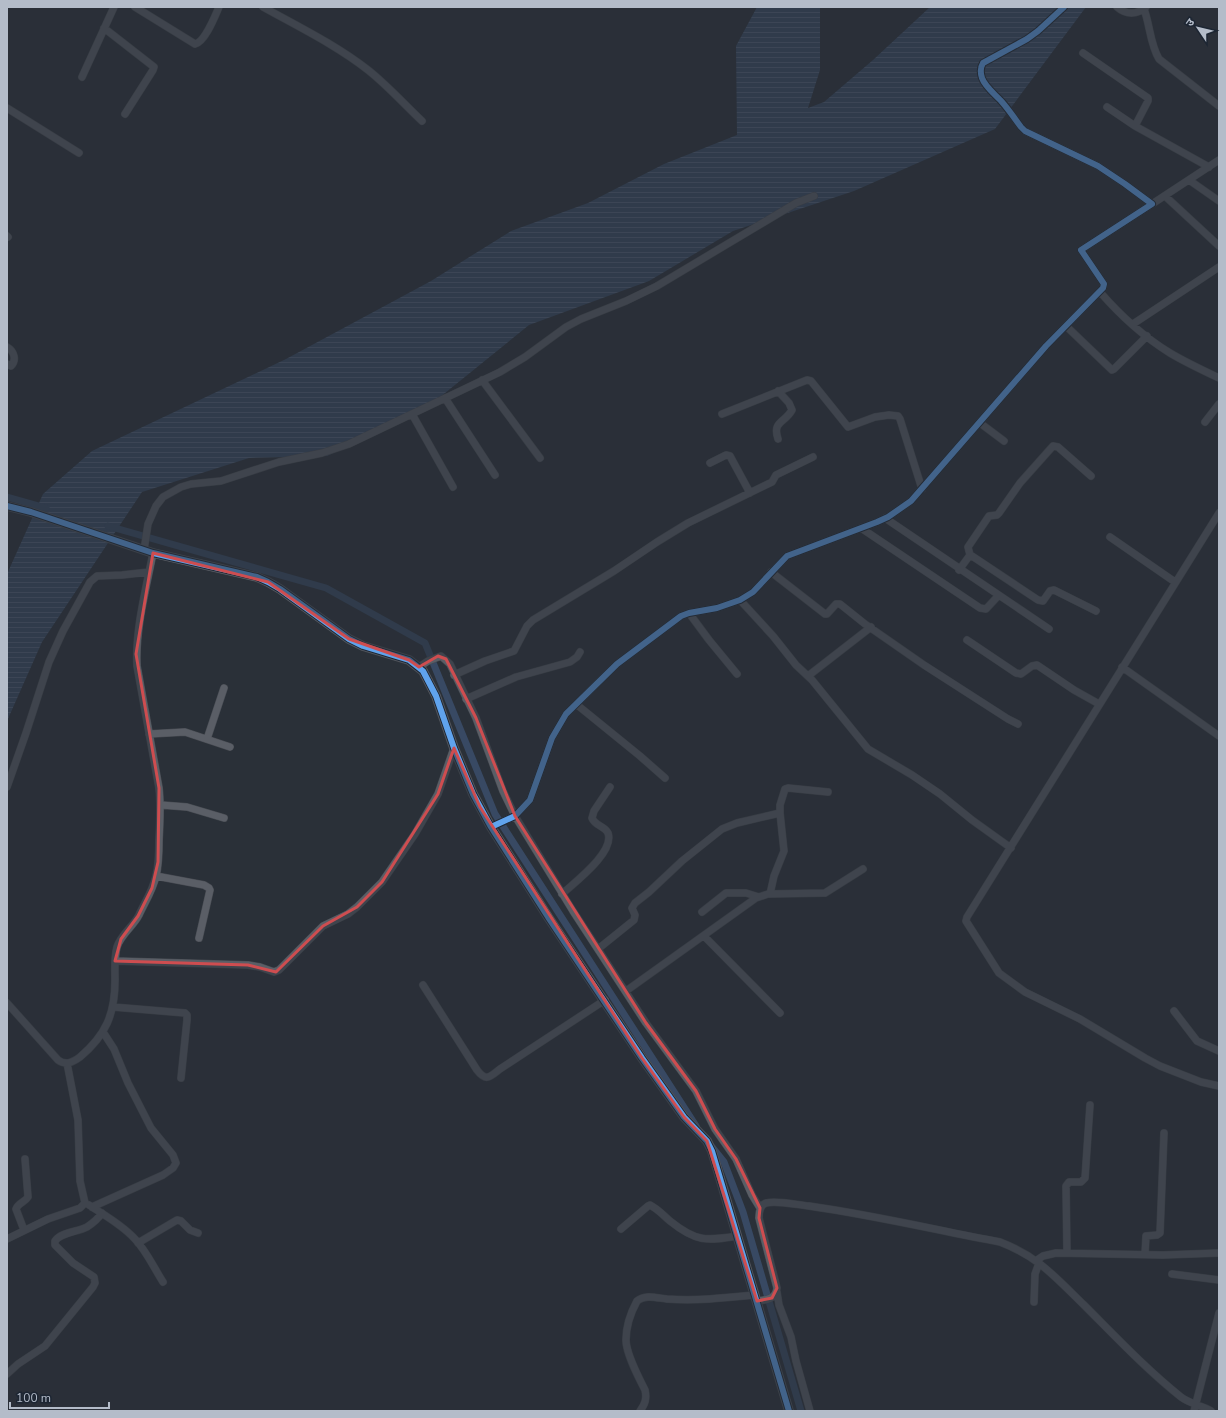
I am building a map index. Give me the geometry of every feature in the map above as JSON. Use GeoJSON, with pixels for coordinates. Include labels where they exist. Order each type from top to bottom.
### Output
{"type":"FeatureCollection","features":[{"type":"Feature","properties":{"kind":"street"},"geometry":{"type":"LineString","coordinates":[[82,77],[114,7]]}},
{"type":"Feature","properties":{"kind":"street"},"geometry":{"type":"LineString","coordinates":[[135,7],[196,44],[200,42],[205,35],[219,7]]}},
{"type":"Feature","properties":{"kind":"street"},"geometry":{"type":"LineString","coordinates":[[264,7],[326,41],[354,60],[373,75],[422,121]]}},
{"type":"Feature","properties":{"kind":"street"},"geometry":{"type":"LineString","coordinates":[[1064,7],[1027,39],[983,63],[981,68],[982,79],[1025,130],[1098,166],[1152,204]]}},
{"type":"Feature","properties":{"kind":"street"},"geometry":{"type":"LineString","coordinates":[[1117,7],[1130,14],[1145,8],[1155,53],[1158,59],[1219,106]]}},
{"type":"Feature","properties":{"kind":"street"},"geometry":{"type":"LineString","coordinates":[[104,28],[154,67],[125,114]]}},
{"type":"Feature","properties":{"kind":"street"},"geometry":{"type":"LineString","coordinates":[[1083,53],[1148,98],[1148,101],[1135,126]]}},
{"type":"Feature","properties":{"kind":"street"},"geometry":{"type":"LineString","coordinates":[[1107,107],[1135,126],[1209,167]]}},
{"type":"Feature","properties":{"kind":"street"},"geometry":{"type":"LineString","coordinates":[[7,108],[78,153]]}},
{"type":"Feature","properties":{"kind":"street"},"geometry":{"type":"LineString","coordinates":[[494,826],[515,816],[530,800],[552,738],[566,714],[617,664],[673,621],[689,612],[717,608],[740,600],[753,592],[787,556],[885,518],[911,501],[1032,361],[1103,288],[1104,284],[1081,250],[1218,161]]}},
{"type":"Feature","properties":{"kind":"street"},"geometry":{"type":"LineString","coordinates":[[1189,180],[1219,201]]}},
{"type":"Feature","properties":{"kind":"street"},"geometry":{"type":"LineString","coordinates":[[7,1003],[62,1063],[71,1063],[88,1050],[103,1032],[113,1007],[115,961],[120,939],[133,925],[152,888],[156,876],[161,805],[136,654],[149,572],[146,551],[148,524],[162,497],[181,487],[191,484],[221,481],[279,462],[335,449],[349,444],[512,365],[576,322],[646,292],[796,203],[814,196]]}},
{"type":"Feature","properties":{"kind":"street"},"geometry":{"type":"LineString","coordinates":[[1165,196],[1219,246]]}},
{"type":"Feature","properties":{"kind":"street"},"geometry":{"type":"LineString","coordinates":[[1133,324],[1219,267]]}},
{"type":"Feature","properties":{"kind":"street"},"geometry":{"type":"LineString","coordinates":[[1100,292],[1114,308],[1147,336],[1169,352],[1219,378]]}},
{"type":"Feature","properties":{"kind":"street"},"geometry":{"type":"LineString","coordinates":[[1066,326],[1112,370],[1147,336]]}},
{"type":"Feature","properties":{"kind":"street"},"geometry":{"type":"LineString","coordinates":[[7,347],[13,352],[14,361],[11,366],[7,364]]}},
{"type":"Feature","properties":{"kind":"street"},"geometry":{"type":"LineString","coordinates":[[482,380],[540,458]]}},
{"type":"Feature","properties":{"kind":"street"},"geometry":{"type":"LineString","coordinates":[[722,414],[807,380],[811,380],[848,427],[875,417],[889,415],[898,416],[922,489]]}},
{"type":"Feature","properties":{"kind":"street"},"geometry":{"type":"LineString","coordinates":[[778,392],[792,410],[777,426],[776,432],[778,439]]}},
{"type":"Feature","properties":{"kind":"street"},"geometry":{"type":"LineString","coordinates":[[445,398],[495,475]]}},
{"type":"Feature","properties":{"kind":"street"},"geometry":{"type":"LineString","coordinates":[[1205,422],[1219,404]]}},
{"type":"Feature","properties":{"kind":"street"},"geometry":{"type":"LineString","coordinates":[[412,414],[453,487]]}},
{"type":"Feature","properties":{"kind":"street"},"geometry":{"type":"LineString","coordinates":[[980,423],[1004,441]]}},
{"type":"Feature","properties":{"kind":"street"},"geometry":{"type":"LineString","coordinates":[[1091,476],[1058,447],[1053,446],[1020,483],[999,513],[989,516],[967,549],[970,555],[977,558],[1038,600],[1042,601],[1050,591],[1054,590],[1096,611]]}},
{"type":"Feature","properties":{"kind":"street"},"geometry":{"type":"LineString","coordinates":[[710,463],[726,455],[730,456],[750,493]]}},
{"type":"Feature","properties":{"kind":"street"},"geometry":{"type":"LineString","coordinates":[[454,675],[514,651],[527,626],[533,620],[614,571],[688,522],[772,482],[776,475],[813,457]]}},
{"type":"Feature","properties":{"kind":"street"},"geometry":{"type":"LineString","coordinates":[[7,506],[31,512],[146,551],[257,577],[280,589],[350,639],[363,646],[409,660],[419,667],[427,678],[436,696],[454,748],[473,794],[494,826],[548,917],[605,1000],[642,1058],[684,1117],[707,1141],[712,1151],[738,1236],[765,1297],[789,1411]]}},
{"type":"Feature","properties":{"kind":"street"},"geometry":{"type":"LineString","coordinates":[[1219,513],[1099,704],[967,917],[966,921],[1000,975],[1025,992],[1080,1019],[1160,1066],[1194,1079],[1219,1086]]}},
{"type":"Feature","properties":{"kind":"street"},"geometry":{"type":"LineString","coordinates":[[885,518],[959,570],[1049,629]]}},
{"type":"Feature","properties":{"kind":"street"},"geometry":{"type":"LineString","coordinates":[[861,528],[983,610],[986,609],[998,596]]}},
{"type":"Feature","properties":{"kind":"street"},"geometry":{"type":"LineString","coordinates":[[1110,537],[1175,582]]}},
{"type":"Feature","properties":{"kind":"street"},"geometry":{"type":"LineString","coordinates":[[959,570],[970,555]]}},
{"type":"Feature","properties":{"kind":"street"},"geometry":{"type":"LineString","coordinates":[[7,787],[49,662],[67,624],[90,582],[98,576],[122,576],[149,572]]}},
{"type":"Feature","properties":{"kind":"street"},"geometry":{"type":"LineString","coordinates":[[771,572],[823,613],[827,614],[836,604],[840,604],[924,665],[1018,724]]}},
{"type":"Feature","properties":{"kind":"street"},"geometry":{"type":"LineString","coordinates":[[740,600],[808,676],[868,749],[912,775],[940,794],[972,820],[1011,848]]}},
{"type":"Feature","properties":{"kind":"street"},"geometry":{"type":"LineString","coordinates":[[689,612],[708,640],[737,674]]}},
{"type":"Feature","properties":{"kind":"street"},"geometry":{"type":"LineString","coordinates":[[808,676],[871,627]]}},
{"type":"Feature","properties":{"kind":"street"},"geometry":{"type":"LineString","coordinates":[[966,640],[1016,673],[1021,674],[1032,666],[1037,665],[1074,690],[1099,704]]}},
{"type":"Feature","properties":{"kind":"street"},"geometry":{"type":"LineString","coordinates":[[466,698],[516,677],[570,662],[577,657],[580,652]]}},
{"type":"Feature","properties":{"kind":"street"},"geometry":{"type":"LineString","coordinates":[[419,667],[438,656],[446,659],[476,718],[506,799],[515,816],[562,894],[646,1023],[696,1091],[715,1129],[736,1159],[752,1195],[760,1208],[759,1218],[777,1288],[765,1297]]}},
{"type":"Feature","properties":{"kind":"street"},"geometry":{"type":"LineString","coordinates":[[1122,667],[1219,736]]}},
{"type":"Feature","properties":{"kind":"street"},"geometry":{"type":"LineString","coordinates":[[207,739],[224,688]]}},
{"type":"Feature","properties":{"kind":"street"},"geometry":{"type":"LineString","coordinates":[[576,704],[665,778]]}},
{"type":"Feature","properties":{"kind":"street"},"geometry":{"type":"LineString","coordinates":[[149,734],[185,732],[230,747]]}},
{"type":"Feature","properties":{"kind":"street"},"geometry":{"type":"LineString","coordinates":[[115,961],[248,965],[274,972],[279,970],[322,926],[348,914],[382,882],[402,855],[438,794],[454,748]]}},
{"type":"Feature","properties":{"kind":"street"},"geometry":{"type":"LineString","coordinates":[[562,894],[598,861],[604,853],[608,833],[606,830],[595,824],[592,818],[594,811],[610,787]]}},
{"type":"Feature","properties":{"kind":"street"},"geometry":{"type":"LineString","coordinates":[[770,894],[774,876],[784,851],[780,805],[785,789],[828,792]]}},
{"type":"Feature","properties":{"kind":"street"},"geometry":{"type":"LineString","coordinates":[[161,805],[187,807],[224,818]]}},
{"type":"Feature","properties":{"kind":"street"},"geometry":{"type":"LineString","coordinates":[[598,949],[634,920],[635,915],[632,908],[635,903],[722,828],[737,822],[780,813]]}},
{"type":"Feature","properties":{"kind":"street"},"geometry":{"type":"LineString","coordinates":[[626,991],[759,897],[770,894],[825,893],[863,869]]}},
{"type":"Feature","properties":{"kind":"street"},"geometry":{"type":"LineString","coordinates":[[156,876],[204,885],[209,888],[210,890],[199,938]]}},
{"type":"Feature","properties":{"kind":"street"},"geometry":{"type":"LineString","coordinates":[[702,912],[726,893],[746,892],[759,897]]}},
{"type":"Feature","properties":{"kind":"street"},"geometry":{"type":"LineString","coordinates":[[704,936],[780,1013]]}},
{"type":"Feature","properties":{"kind":"street"},"geometry":{"type":"LineString","coordinates":[[423,985],[477,1070],[485,1078],[490,1078],[500,1069],[605,1000]]}},
{"type":"Feature","properties":{"kind":"street"},"geometry":{"type":"LineString","coordinates":[[113,1007],[185,1013],[187,1015],[181,1078]]}},
{"type":"Feature","properties":{"kind":"street"},"geometry":{"type":"LineString","coordinates":[[1174,1011],[1197,1041],[1219,1051]]}},
{"type":"Feature","properties":{"kind":"street"},"geometry":{"type":"LineString","coordinates":[[92,1207],[163,1175],[173,1168],[176,1163],[173,1155],[151,1128],[128,1083],[114,1049],[103,1032]]}},
{"type":"Feature","properties":{"kind":"street"},"geometry":{"type":"LineString","coordinates":[[67,1063],[78,1120],[80,1136],[80,1181],[85,1202],[124,1229],[138,1243],[163,1282]]}},
{"type":"Feature","properties":{"kind":"street"},"geometry":{"type":"LineString","coordinates":[[1067,1253],[1066,1186],[1069,1182],[1082,1182],[1085,1178],[1090,1105]]}},
{"type":"Feature","properties":{"kind":"street"},"geometry":{"type":"LineString","coordinates":[[1145,1254],[1146,1236],[1157,1235],[1160,1233],[1164,1133]]}},
{"type":"Feature","properties":{"kind":"street"},"geometry":{"type":"LineString","coordinates":[[24,1230],[16,1209],[18,1205],[28,1197],[25,1159]]}},
{"type":"Feature","properties":{"kind":"street"},"geometry":{"type":"LineString","coordinates":[[7,1239],[48,1219],[80,1208],[85,1202]]}},
{"type":"Feature","properties":{"kind":"street"},"geometry":{"type":"LineString","coordinates":[[760,1208],[771,1202],[831,1209],[1000,1242],[1040,1259],[1174,1392],[1195,1407],[1211,1411]]}},
{"type":"Feature","properties":{"kind":"street"},"geometry":{"type":"LineString","coordinates":[[622,1229],[650,1205],[685,1233],[694,1237],[714,1239],[738,1236]]}},
{"type":"Feature","properties":{"kind":"street"},"geometry":{"type":"LineString","coordinates":[[7,1374],[18,1364],[45,1346],[93,1287],[95,1283],[94,1277],[62,1254],[55,1245],[55,1241],[59,1237],[88,1226],[102,1213]]}},
{"type":"Feature","properties":{"kind":"street"},"geometry":{"type":"LineString","coordinates":[[138,1243],[177,1220],[190,1230],[198,1233]]}},
{"type":"Feature","properties":{"kind":"street"},"geometry":{"type":"LineString","coordinates":[[1034,1302],[1036,1274],[1040,1259],[1049,1253],[1163,1255],[1219,1252]]}},
{"type":"Feature","properties":{"kind":"street"},"geometry":{"type":"LineString","coordinates":[[1172,1274],[1219,1280]]}},
{"type":"Feature","properties":{"kind":"street"},"geometry":{"type":"LineString","coordinates":[[640,1411],[645,1404],[645,1390],[628,1350],[626,1341],[627,1329],[637,1301],[645,1296],[681,1300],[765,1297],[779,1305],[791,1337],[810,1411]]}},
{"type":"Feature","properties":{"kind":"street"},"geometry":{"type":"LineString","coordinates":[[1195,1407],[1219,1313]]}},
{"type":"Feature","properties":{"kind":"highlighted area"},"geometry":{"type":"Polygon","coordinates":[[[153,553],[268,582],[349,639],[409,660],[419,667],[438,656],[446,659],[476,718],[515,816],[646,1023],[696,1091],[715,1129],[736,1159],[760,1208],[759,1218],[777,1288],[772,1298],[757,1301],[707,1141],[684,1117],[642,1058],[480,807],[454,748],[438,794],[382,882],[357,907],[323,926],[276,972],[248,965],[115,961],[121,939],[138,916],[152,888],[158,862],[159,788],[136,654],[153,553]]]}},
{"type":"Feature","properties":{"kind":"water"},"geometry":{"type":"Polygon","coordinates":[[[757,7],[820,7],[820,70],[808,108],[824,102],[873,60],[930,7],[1086,7],[995,129],[854,191],[733,231],[649,281],[529,325],[424,410],[327,456],[249,458],[142,492],[42,642],[7,721],[7,574],[43,494],[92,451],[286,359],[431,281],[511,231],[588,203],[664,164],[737,135],[736,46],[757,7]]]}},
{"type":"Feature","properties":{"kind":"waterway"},"geometry":{"type":"LineString","coordinates":[[7,497],[46,508]]}},
{"type":"Feature","properties":{"kind":"waterway"},"geometry":{"type":"LineString","coordinates":[[108,526],[326,588],[425,643],[495,814],[696,1126]]}},
{"type":"Feature","properties":{"kind":"waterway"},"geometry":{"type":"LineString","coordinates":[[712,1147],[724,1162],[743,1212],[801,1411]]}},
{"type":"Feature","properties":{"kind":"cycle path"},"geometry":{"type":"LineString","coordinates":[[491,827],[515,816],[530,800],[552,738],[566,714],[617,664],[681,616],[717,608],[740,600],[753,592],[787,556],[877,522],[888,517],[911,501],[1046,346],[1103,288],[1104,284],[1081,250],[1152,204],[1098,166],[1025,131],[1010,111],[986,85],[981,74],[983,63],[1027,39],[1064,7]]}},
{"type":"Feature","properties":{"kind":"cycle path"},"geometry":{"type":"LineString","coordinates":[[7,506],[31,512],[153,553],[257,577],[280,589],[349,639],[363,646],[409,660],[423,671],[436,696],[454,748],[473,794],[491,827],[548,917],[642,1058],[684,1117],[707,1141],[712,1151],[789,1411]]}}]}
